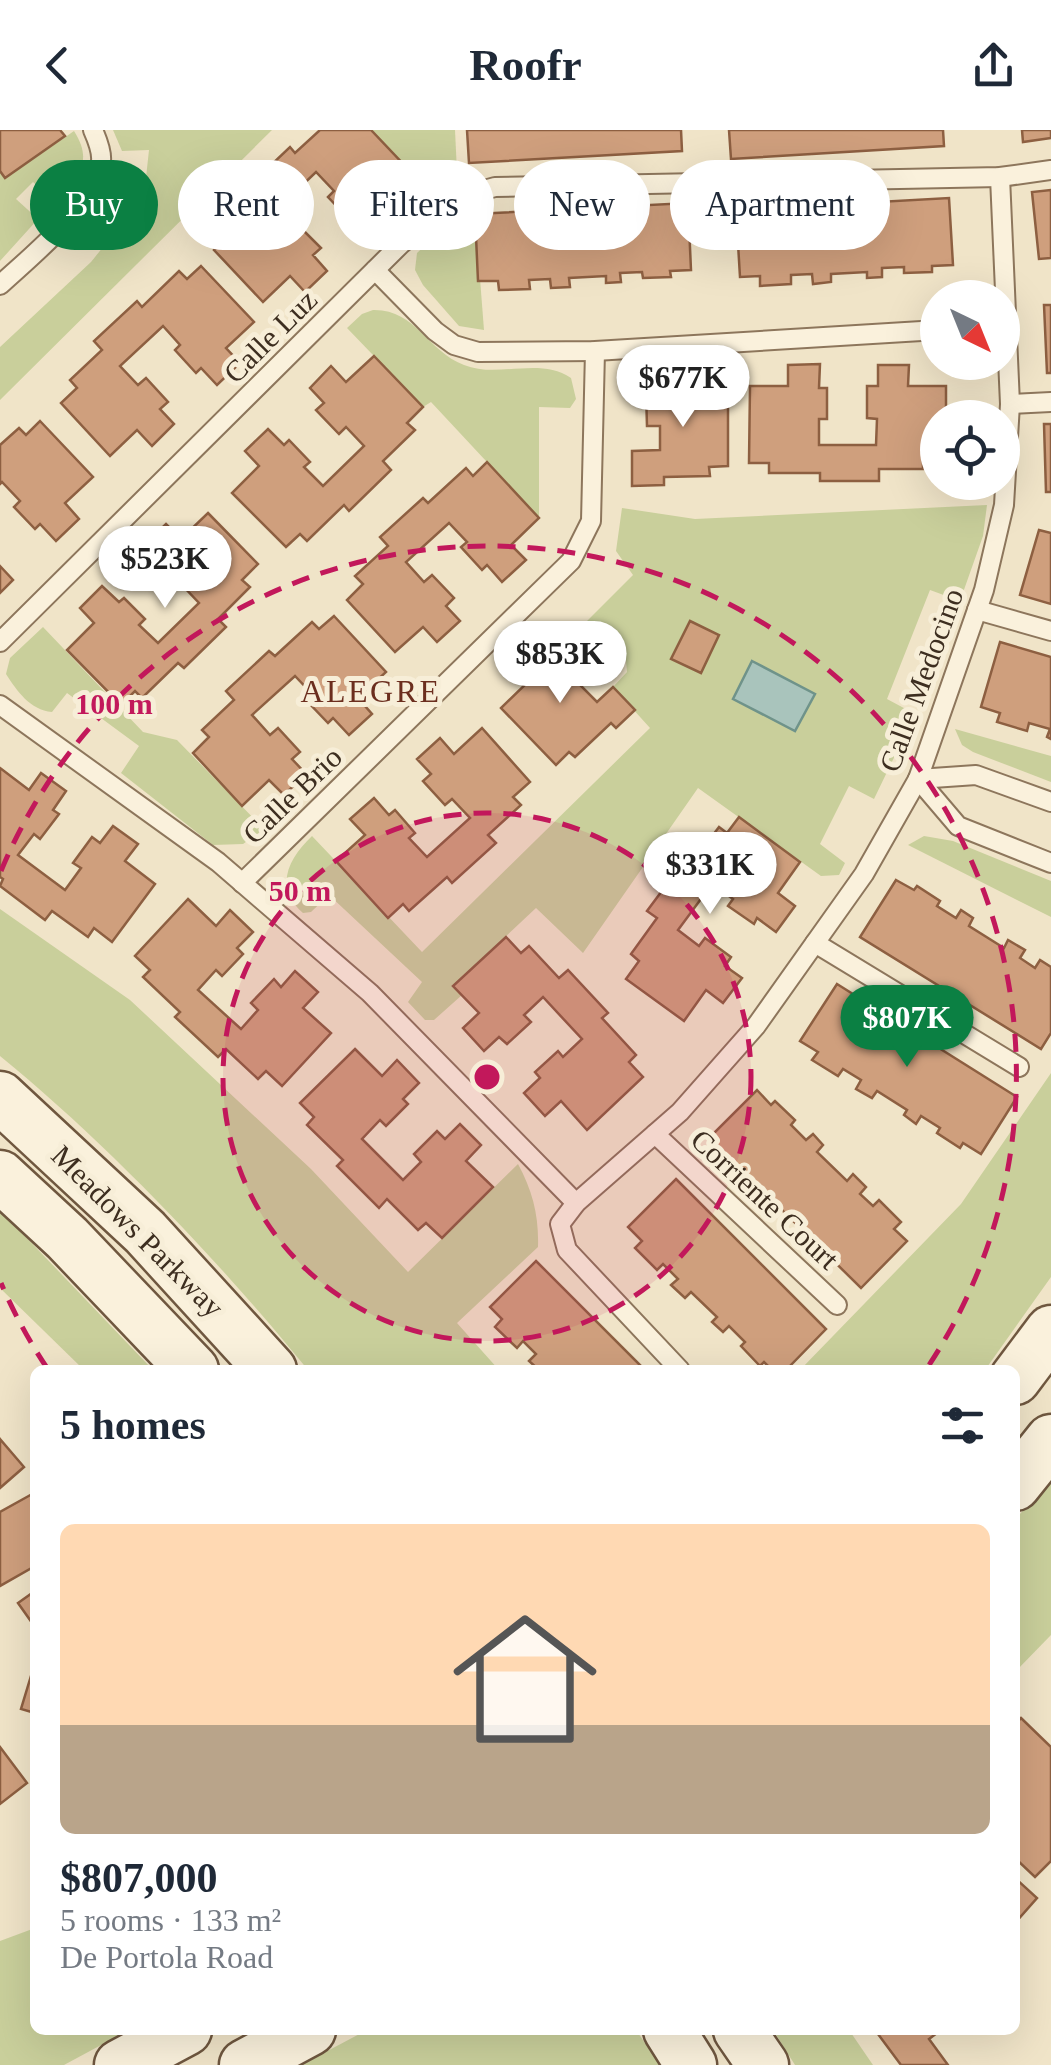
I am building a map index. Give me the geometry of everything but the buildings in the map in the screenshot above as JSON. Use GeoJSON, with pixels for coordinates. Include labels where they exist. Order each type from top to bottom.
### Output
{"type":"FeatureCollection","features":[{"type":"Feature","properties":{"kind":"main road","name":"Meadows Parkway"},"geometry":{"type":"LineString","coordinates":[[0,1097],[145,1232],[266,1365]]}},
{"type":"Feature","properties":{"kind":"main road","name":"Meadows Parkway"},"geometry":{"type":"LineString","coordinates":[[0,1176],[67,1238],[188,1365]]}},
{"type":"Feature","properties":{"kind":"main road"},"geometry":{"type":"LineString","coordinates":[[1020,1372],[1051,1331]]}},
{"type":"Feature","properties":{"kind":"main road"},"geometry":{"type":"LineString","coordinates":[[1020,1479],[1051,1440]]}},
{"type":"Feature","properties":{"kind":"main road"},"geometry":{"type":"LineString","coordinates":[[120,2065],[177,2035]]}},
{"type":"Feature","properties":{"kind":"main road"},"geometry":{"type":"LineString","coordinates":[[245,2065],[301,2035]]}},
{"type":"Feature","properties":{"kind":"main road"},"geometry":{"type":"LineString","coordinates":[[672,2035],[691,2065]]}},
{"type":"Feature","properties":{"kind":"main road"},"geometry":{"type":"LineString","coordinates":[[743,2035],[764,2065]]}},
{"type":"Feature","properties":{"kind":"lane"},"geometry":{"type":"LineString","coordinates":[[0,285],[44,244],[90,192],[101,161],[93,130]]}},
{"type":"Feature","properties":{"kind":"lane","name":"Calle Luz"},"geometry":{"type":"LineString","coordinates":[[0,642],[375,270],[458,197],[494,187],[1000,176],[1051,170]]}},
{"type":"Feature","properties":{"kind":"lane","name":"Calle Medocino"},"geometry":{"type":"LineString","coordinates":[[1000,176],[1003,280]]}},
{"type":"Feature","properties":{"kind":"lane"},"geometry":{"type":"LineString","coordinates":[[375,270],[435,331],[454,345],[478,352],[595,351],[920,331]]}},
{"type":"Feature","properties":{"kind":"lane","name":"Calle Brio"},"geometry":{"type":"LineString","coordinates":[[242,882],[571,561],[591,521],[595,351]]}},
{"type":"Feature","properties":{"kind":"lane"},"geometry":{"type":"LineString","coordinates":[[1020,404],[1051,402]]}},
{"type":"Feature","properties":{"kind":"lane","name":"Calle Medocino"},"geometry":{"type":"LineString","coordinates":[[576,1202],[680,1112],[756,1026],[864,874],[918,779],[977,610],[1004,500]]}},
{"type":"Feature","properties":{"kind":"lane"},"geometry":{"type":"LineString","coordinates":[[977,610],[1051,630]]}},
{"type":"Feature","properties":{"kind":"lane"},"geometry":{"type":"LineString","coordinates":[[0,705],[242,882],[370,993],[576,1202],[560,1224],[566,1250],[675,1365]]}},
{"type":"Feature","properties":{"kind":"lane"},"geometry":{"type":"LineString","coordinates":[[918,779],[976,775],[1051,802]]}},
{"type":"Feature","properties":{"kind":"lane"},"geometry":{"type":"LineString","coordinates":[[918,779],[958,826],[1051,863]]}},
{"type":"Feature","properties":{"kind":"lane"},"geometry":{"type":"LineString","coordinates":[[815,943],[1018,1067]]}},
{"type":"Feature","properties":{"kind":"lane","name":"Corriente Court"},"geometry":{"type":"LineString","coordinates":[[655,1134],[837,1305]]}},
{"type":"Feature","properties":{"kind":"green space"},"geometry":{"type":"Polygon","coordinates":[[[113,130],[272,130],[242,160],[178,160],[178,223],[158,243],[158,160],[148,160],[149,150],[122,151],[113,130]]]}},
{"type":"Feature","properties":{"kind":"green space"},"geometry":{"type":"Polygon","coordinates":[[[371,130],[455,130],[456,160],[398,160],[371,130]]]}},
{"type":"Feature","properties":{"kind":"green space"},"geometry":{"type":"Polygon","coordinates":[[[74,131],[83,152],[83,160],[32,160],[74,131]]]}},
{"type":"Feature","properties":{"kind":"green space"},"geometry":{"type":"Polygon","coordinates":[[[30,161],[30,185],[16,199],[30,212],[30,228],[0,261],[0,171],[6,178],[30,161]]]}},
{"type":"Feature","properties":{"kind":"green space"},"geometry":{"type":"Polygon","coordinates":[[[101,250],[151,250],[0,400],[0,347],[101,250]]]}},
{"type":"Feature","properties":{"kind":"green space"},"geometry":{"type":"Polygon","coordinates":[[[478,250],[484,330],[459,326],[423,285],[415,270],[417,253],[478,250]]]}},
{"type":"Feature","properties":{"kind":"green space"},"geometry":{"type":"Polygon","coordinates":[[[373,310],[400,316],[451,359],[464,365],[491,370],[546,369],[571,378],[576,399],[570,408],[539,407],[539,518],[431,402],[423,407],[347,328],[373,310]]]}},
{"type":"Feature","properties":{"kind":"green space"},"geometry":{"type":"Polygon","coordinates":[[[987,505],[983,536],[960,601],[930,590],[887,699],[915,714],[874,799],[849,786],[820,844],[845,863],[839,875],[821,876],[698,788],[583,953],[536,908],[453,986],[462,995],[434,1020],[425,1020],[408,1002],[422,982],[329,895],[311,912],[303,913],[294,903],[288,873],[312,836],[422,952],[650,728],[613,687],[627,672],[626,661],[587,621],[633,575],[616,551],[622,508],[695,519],[987,505]]]}},
{"type":"Feature","properties":{"kind":"green space"},"geometry":{"type":"Polygon","coordinates":[[[43,627],[143,732],[177,740],[264,829],[243,844],[213,845],[121,773],[139,746],[67,693],[52,712],[25,699],[6,674],[10,658],[43,627]]]}},
{"type":"Feature","properties":{"kind":"green space"},"geometry":{"type":"Polygon","coordinates":[[[955,729],[1051,756],[1051,782],[973,752],[962,745],[955,729]]]}},
{"type":"Feature","properties":{"kind":"green space"},"geometry":{"type":"Polygon","coordinates":[[[924,836],[953,841],[1051,881],[1051,917],[908,845],[924,836]]]}},
{"type":"Feature","properties":{"kind":"green space"},"geometry":{"type":"Polygon","coordinates":[[[0,909],[130,1000],[311,1169],[408,1272],[518,1164],[534,1204],[538,1247],[457,1323],[495,1365],[304,1365],[162,1206],[0,1056],[0,909]]]}},
{"type":"Feature","properties":{"kind":"green space"},"geometry":{"type":"Polygon","coordinates":[[[1051,1073],[1051,1277],[989,1365],[805,1365],[961,1204],[1051,1073]]]}},
{"type":"Feature","properties":{"kind":"green space"},"geometry":{"type":"Polygon","coordinates":[[[0,1210],[148,1365],[79,1365],[0,1288],[0,1210]]]}},
{"type":"Feature","properties":{"kind":"green space"},"geometry":{"type":"Polygon","coordinates":[[[1051,1477],[1051,1635],[1020,1667],[1020,1514],[1051,1477]]]}},
{"type":"Feature","properties":{"kind":"green space"},"geometry":{"type":"Polygon","coordinates":[[[30,1930],[30,2035],[120,2035],[64,2065],[0,2065],[0,1941],[30,1930]]]}},
{"type":"Feature","properties":{"kind":"green space"},"geometry":{"type":"Polygon","coordinates":[[[358,2035],[639,2035],[660,2065],[301,2065],[358,2035]]]}},
{"type":"Feature","properties":{"kind":"green space"},"geometry":{"type":"Polygon","coordinates":[[[776,2035],[852,2035],[873,2065],[795,2065],[776,2035]]]}},
{"type":"Feature","properties":{"kind":"water"},"geometry":{"type":"Polygon","coordinates":[[[752,661],[815,694],[795,731],[733,699],[752,661]]]}},
{"type":"Feature","properties":{"kind":"district","name":"ALEGRE"},"geometry":{"type":"Point","coordinates":[371,691]}}]}
